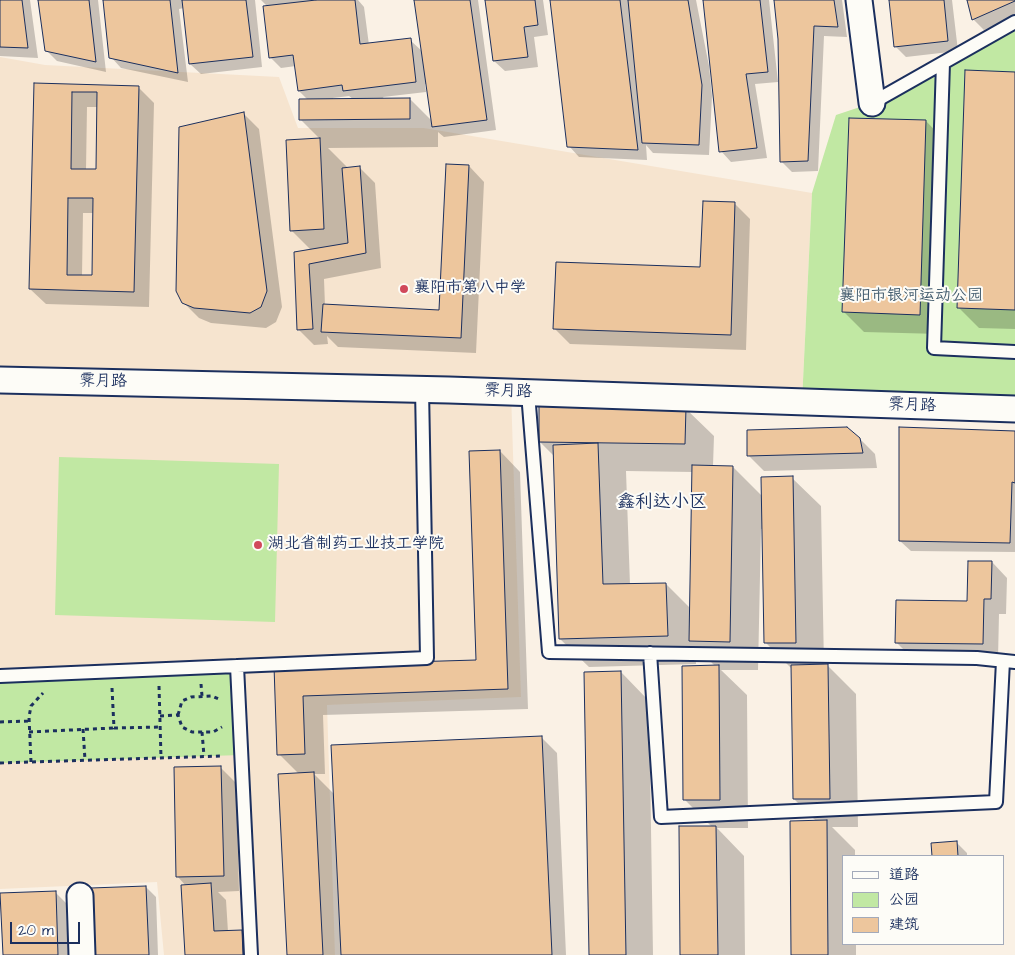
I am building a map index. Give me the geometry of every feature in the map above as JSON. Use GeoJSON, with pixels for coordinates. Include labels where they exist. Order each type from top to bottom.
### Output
{"type":"FeatureCollection","features":[{"type":"Feature","properties":{"kind":"street"},"geometry":{"type":"LineString","coordinates":[[859,0],[872,103]]}},
{"type":"Feature","properties":{"kind":"street","name":"霁月路"},"geometry":{"type":"LineString","coordinates":[[0,380],[528,393],[1015,409]]}},
{"type":"Feature","properties":{"kind":"street"},"geometry":{"type":"LineString","coordinates":[[80,896],[82,955]]}},
{"type":"Feature","properties":{"kind":"lane"},"geometry":{"type":"LineString","coordinates":[[872,103],[1015,22]]}},
{"type":"Feature","properties":{"kind":"lane"},"geometry":{"type":"LineString","coordinates":[[943,62],[934,348],[1015,352]]}},
{"type":"Feature","properties":{"kind":"lane"},"geometry":{"type":"LineString","coordinates":[[0,676],[427,658],[422,390]]}},
{"type":"Feature","properties":{"kind":"lane"},"geometry":{"type":"LineString","coordinates":[[528,393],[549,652],[978,658],[1009,661],[996,802],[661,817],[650,654]]}},
{"type":"Feature","properties":{"kind":"lane"},"geometry":{"type":"LineString","coordinates":[[237,666],[251,955]]}},
{"type":"Feature","properties":{"kind":"path"},"geometry":{"type":"LineString","coordinates":[[158,669],[161,758]]}},
{"type":"Feature","properties":{"kind":"path"},"geometry":{"type":"LineString","coordinates":[[103,686],[112,686],[114,728]]}},
{"type":"Feature","properties":{"kind":"path"},"geometry":{"type":"LineString","coordinates":[[31,762],[29,721],[31,706],[44,692]]}},
{"type":"Feature","properties":{"kind":"path"},"geometry":{"type":"LineString","coordinates":[[223,706],[220,699],[212,696],[191,697],[182,701],[178,715],[182,728],[192,732],[213,732],[222,727],[224,720]]}},
{"type":"Feature","properties":{"kind":"path"},"geometry":{"type":"LineString","coordinates":[[160,716],[178,715]]}},
{"type":"Feature","properties":{"kind":"path"},"geometry":{"type":"LineString","coordinates":[[0,722],[29,721]]}},
{"type":"Feature","properties":{"kind":"path"},"geometry":{"type":"LineString","coordinates":[[29,732],[160,727]]}},
{"type":"Feature","properties":{"kind":"path"},"geometry":{"type":"LineString","coordinates":[[84,729],[85,760]]}},
{"type":"Feature","properties":{"kind":"path"},"geometry":{"type":"LineString","coordinates":[[202,732],[204,756]]}},
{"type":"Feature","properties":{"kind":"path"},"geometry":{"type":"LineString","coordinates":[[0,763],[241,755]]}},
{"type":"Feature","properties":{"kind":"shaded area"},"geometry":{"type":"Polygon","coordinates":[[[0,57],[45,65],[279,77],[298,128],[424,128],[812,193],[802,402],[511,392],[521,697],[327,705],[335,955],[164,955],[157,882],[0,889],[0,57]]]}},
{"type":"Feature","properties":{"kind":"green space","name":"襄阳市银河运动公园"},"geometry":{"type":"Polygon","coordinates":[[[1015,22],[1015,409],[802,402],[812,193],[836,115],[872,103],[1015,22]]]}},
{"type":"Feature","properties":{"kind":"green space"},"geometry":{"type":"Polygon","coordinates":[[[59,457],[279,464],[275,622],[55,615],[59,457]]]}},
{"type":"Feature","properties":{"kind":"green space"},"geometry":{"type":"Polygon","coordinates":[[[237,666],[241,755],[0,763],[0,676],[237,666]]]}},
{"type":"Feature","properties":{"kind":"building"},"geometry":{"type":"Polygon","coordinates":[[[0,0],[22,0],[28,48],[0,47],[0,0]]]}},
{"type":"Feature","properties":{"kind":"building"},"geometry":{"type":"Polygon","coordinates":[[[38,0],[89,0],[96,62],[45,51],[38,0]]]}},
{"type":"Feature","properties":{"kind":"building"},"geometry":{"type":"Polygon","coordinates":[[[103,0],[170,0],[178,73],[109,58],[103,0]]]}},
{"type":"Feature","properties":{"kind":"building"},"geometry":{"type":"Polygon","coordinates":[[[182,0],[246,0],[253,57],[189,64],[182,0]]]}},
{"type":"Feature","properties":{"kind":"building"},"geometry":{"type":"Polygon","coordinates":[[[316,0],[355,0],[360,44],[411,38],[416,82],[343,91],[342,85],[298,91],[293,55],[269,58],[263,6],[316,0]]]}},
{"type":"Feature","properties":{"kind":"building"},"geometry":{"type":"Polygon","coordinates":[[[414,0],[470,0],[487,120],[432,127],[414,0]]]}},
{"type":"Feature","properties":{"kind":"building"},"geometry":{"type":"Polygon","coordinates":[[[485,0],[535,0],[538,25],[524,27],[528,57],[493,61],[485,0]]]}},
{"type":"Feature","properties":{"kind":"building"},"geometry":{"type":"Polygon","coordinates":[[[550,0],[620,0],[638,150],[567,147],[550,0]]]}},
{"type":"Feature","properties":{"kind":"building"},"geometry":{"type":"Polygon","coordinates":[[[628,0],[688,0],[702,85],[699,145],[642,143],[628,0]]]}},
{"type":"Feature","properties":{"kind":"building"},"geometry":{"type":"Polygon","coordinates":[[[703,0],[760,0],[768,72],[746,74],[757,148],[719,152],[703,0]]]}},
{"type":"Feature","properties":{"kind":"building"},"geometry":{"type":"Polygon","coordinates":[[[774,0],[834,0],[838,27],[814,26],[808,161],[780,162],[778,39],[774,0]]]}},
{"type":"Feature","properties":{"kind":"building"},"geometry":{"type":"Polygon","coordinates":[[[889,0],[944,0],[948,41],[894,47],[889,0]]]}},
{"type":"Feature","properties":{"kind":"building"},"geometry":{"type":"Polygon","coordinates":[[[967,0],[1015,0],[1015,1],[972,20],[967,0]]]}},
{"type":"Feature","properties":{"kind":"building"},"geometry":{"type":"Polygon","coordinates":[[[965,70],[1015,72],[1015,310],[957,308],[965,70]]]}},
{"type":"Feature","properties":{"kind":"building"},"geometry":{"type":"Polygon","coordinates":[[[34,83],[139,86],[134,292],[29,289],[34,83]],[[72,92],[71,169],[96,169],[97,92],[72,92]],[[68,198],[67,275],[92,275],[93,198],[68,198]]]}},
{"type":"Feature","properties":{"kind":"building"},"geometry":{"type":"Polygon","coordinates":[[[410,98],[410,119],[299,120],[299,99],[410,98]]]}},
{"type":"Feature","properties":{"kind":"building"},"geometry":{"type":"Polygon","coordinates":[[[244,112],[267,291],[261,307],[250,313],[194,308],[182,303],[176,291],[179,127],[244,112]]]}},
{"type":"Feature","properties":{"kind":"building"},"geometry":{"type":"Polygon","coordinates":[[[849,118],[926,120],[920,315],[842,312],[849,118]]]}},
{"type":"Feature","properties":{"kind":"building"},"geometry":{"type":"Polygon","coordinates":[[[320,138],[324,229],[290,231],[286,140],[320,138]]]}},
{"type":"Feature","properties":{"kind":"building"},"geometry":{"type":"Polygon","coordinates":[[[446,164],[469,165],[461,338],[321,332],[323,304],[439,310],[446,164]]]}},
{"type":"Feature","properties":{"kind":"building"},"geometry":{"type":"Polygon","coordinates":[[[360,166],[366,253],[309,264],[313,329],[297,330],[294,252],[348,243],[342,168],[360,166]]]}},
{"type":"Feature","properties":{"kind":"building"},"geometry":{"type":"Polygon","coordinates":[[[703,201],[735,202],[731,335],[553,329],[556,262],[700,267],[703,201]]]}},
{"type":"Feature","properties":{"kind":"building"},"geometry":{"type":"Polygon","coordinates":[[[539,404],[686,407],[685,444],[539,442],[539,404]]]}},
{"type":"Feature","properties":{"kind":"building"},"geometry":{"type":"Polygon","coordinates":[[[847,427],[860,438],[863,453],[747,456],[747,430],[847,427]]]}},
{"type":"Feature","properties":{"kind":"building"},"geometry":{"type":"Polygon","coordinates":[[[899,427],[1015,431],[1015,483],[1012,482],[1010,543],[899,541],[899,427]]]}},
{"type":"Feature","properties":{"kind":"building"},"geometry":{"type":"Polygon","coordinates":[[[598,443],[603,584],[666,583],[668,636],[559,639],[553,445],[598,443]]]}},
{"type":"Feature","properties":{"kind":"building"},"geometry":{"type":"Polygon","coordinates":[[[500,450],[508,689],[303,696],[305,754],[277,755],[274,666],[476,660],[469,451],[500,450]]]}},
{"type":"Feature","properties":{"kind":"building"},"geometry":{"type":"Polygon","coordinates":[[[692,465],[733,466],[730,642],[689,641],[692,465]]]}},
{"type":"Feature","properties":{"kind":"building"},"geometry":{"type":"Polygon","coordinates":[[[793,476],[796,643],[764,643],[761,477],[793,476]]]}},
{"type":"Feature","properties":{"kind":"building"},"geometry":{"type":"Polygon","coordinates":[[[968,561],[992,561],[991,599],[984,599],[983,644],[895,643],[896,600],[967,601],[968,561]]]}},
{"type":"Feature","properties":{"kind":"building"},"geometry":{"type":"Polygon","coordinates":[[[828,664],[830,799],[793,799],[791,665],[828,664]]]}},
{"type":"Feature","properties":{"kind":"building"},"geometry":{"type":"Polygon","coordinates":[[[719,665],[720,800],[683,800],[682,666],[719,665]]]}},
{"type":"Feature","properties":{"kind":"building"},"geometry":{"type":"Polygon","coordinates":[[[621,671],[626,955],[589,955],[584,672],[621,671]]]}},
{"type":"Feature","properties":{"kind":"building"},"geometry":{"type":"Polygon","coordinates":[[[542,736],[552,955],[341,955],[331,745],[542,736]]]}},
{"type":"Feature","properties":{"kind":"building"},"geometry":{"type":"Polygon","coordinates":[[[221,766],[224,876],[176,877],[174,767],[221,766]]]}},
{"type":"Feature","properties":{"kind":"building"},"geometry":{"type":"Polygon","coordinates":[[[314,772],[323,955],[287,955],[278,774],[314,772]]]}},
{"type":"Feature","properties":{"kind":"building"},"geometry":{"type":"Polygon","coordinates":[[[827,820],[828,955],[791,955],[790,821],[827,820]]]}},
{"type":"Feature","properties":{"kind":"building"},"geometry":{"type":"Polygon","coordinates":[[[679,826],[716,826],[718,955],[680,955],[679,826]]]}},
{"type":"Feature","properties":{"kind":"building"},"geometry":{"type":"Polygon","coordinates":[[[957,841],[958,855],[932,855],[931,843],[957,841]]]}},
{"type":"Feature","properties":{"kind":"building"},"geometry":{"type":"Polygon","coordinates":[[[211,883],[214,931],[242,930],[243,955],[185,955],[181,885],[211,883]]]}},
{"type":"Feature","properties":{"kind":"building"},"geometry":{"type":"Polygon","coordinates":[[[146,886],[149,955],[94,955],[91,888],[146,886]]]}},
{"type":"Feature","properties":{"kind":"building"},"geometry":{"type":"Polygon","coordinates":[[[56,891],[58,955],[3,955],[0,893],[56,891]]]}},
{"type":"Feature","properties":{"kind":"place","name":"襄阳市第八中学"},"geometry":{"type":"Point","coordinates":[404,289]}},
{"type":"Feature","properties":{"kind":"place","name":"湖北省制药工业技工学院"},"geometry":{"type":"Point","coordinates":[258,545]}},
{"type":"Feature","properties":{"kind":"district","name":"鑫利达小区"},"geometry":{"type":"Point","coordinates":[662,503]}}]}
